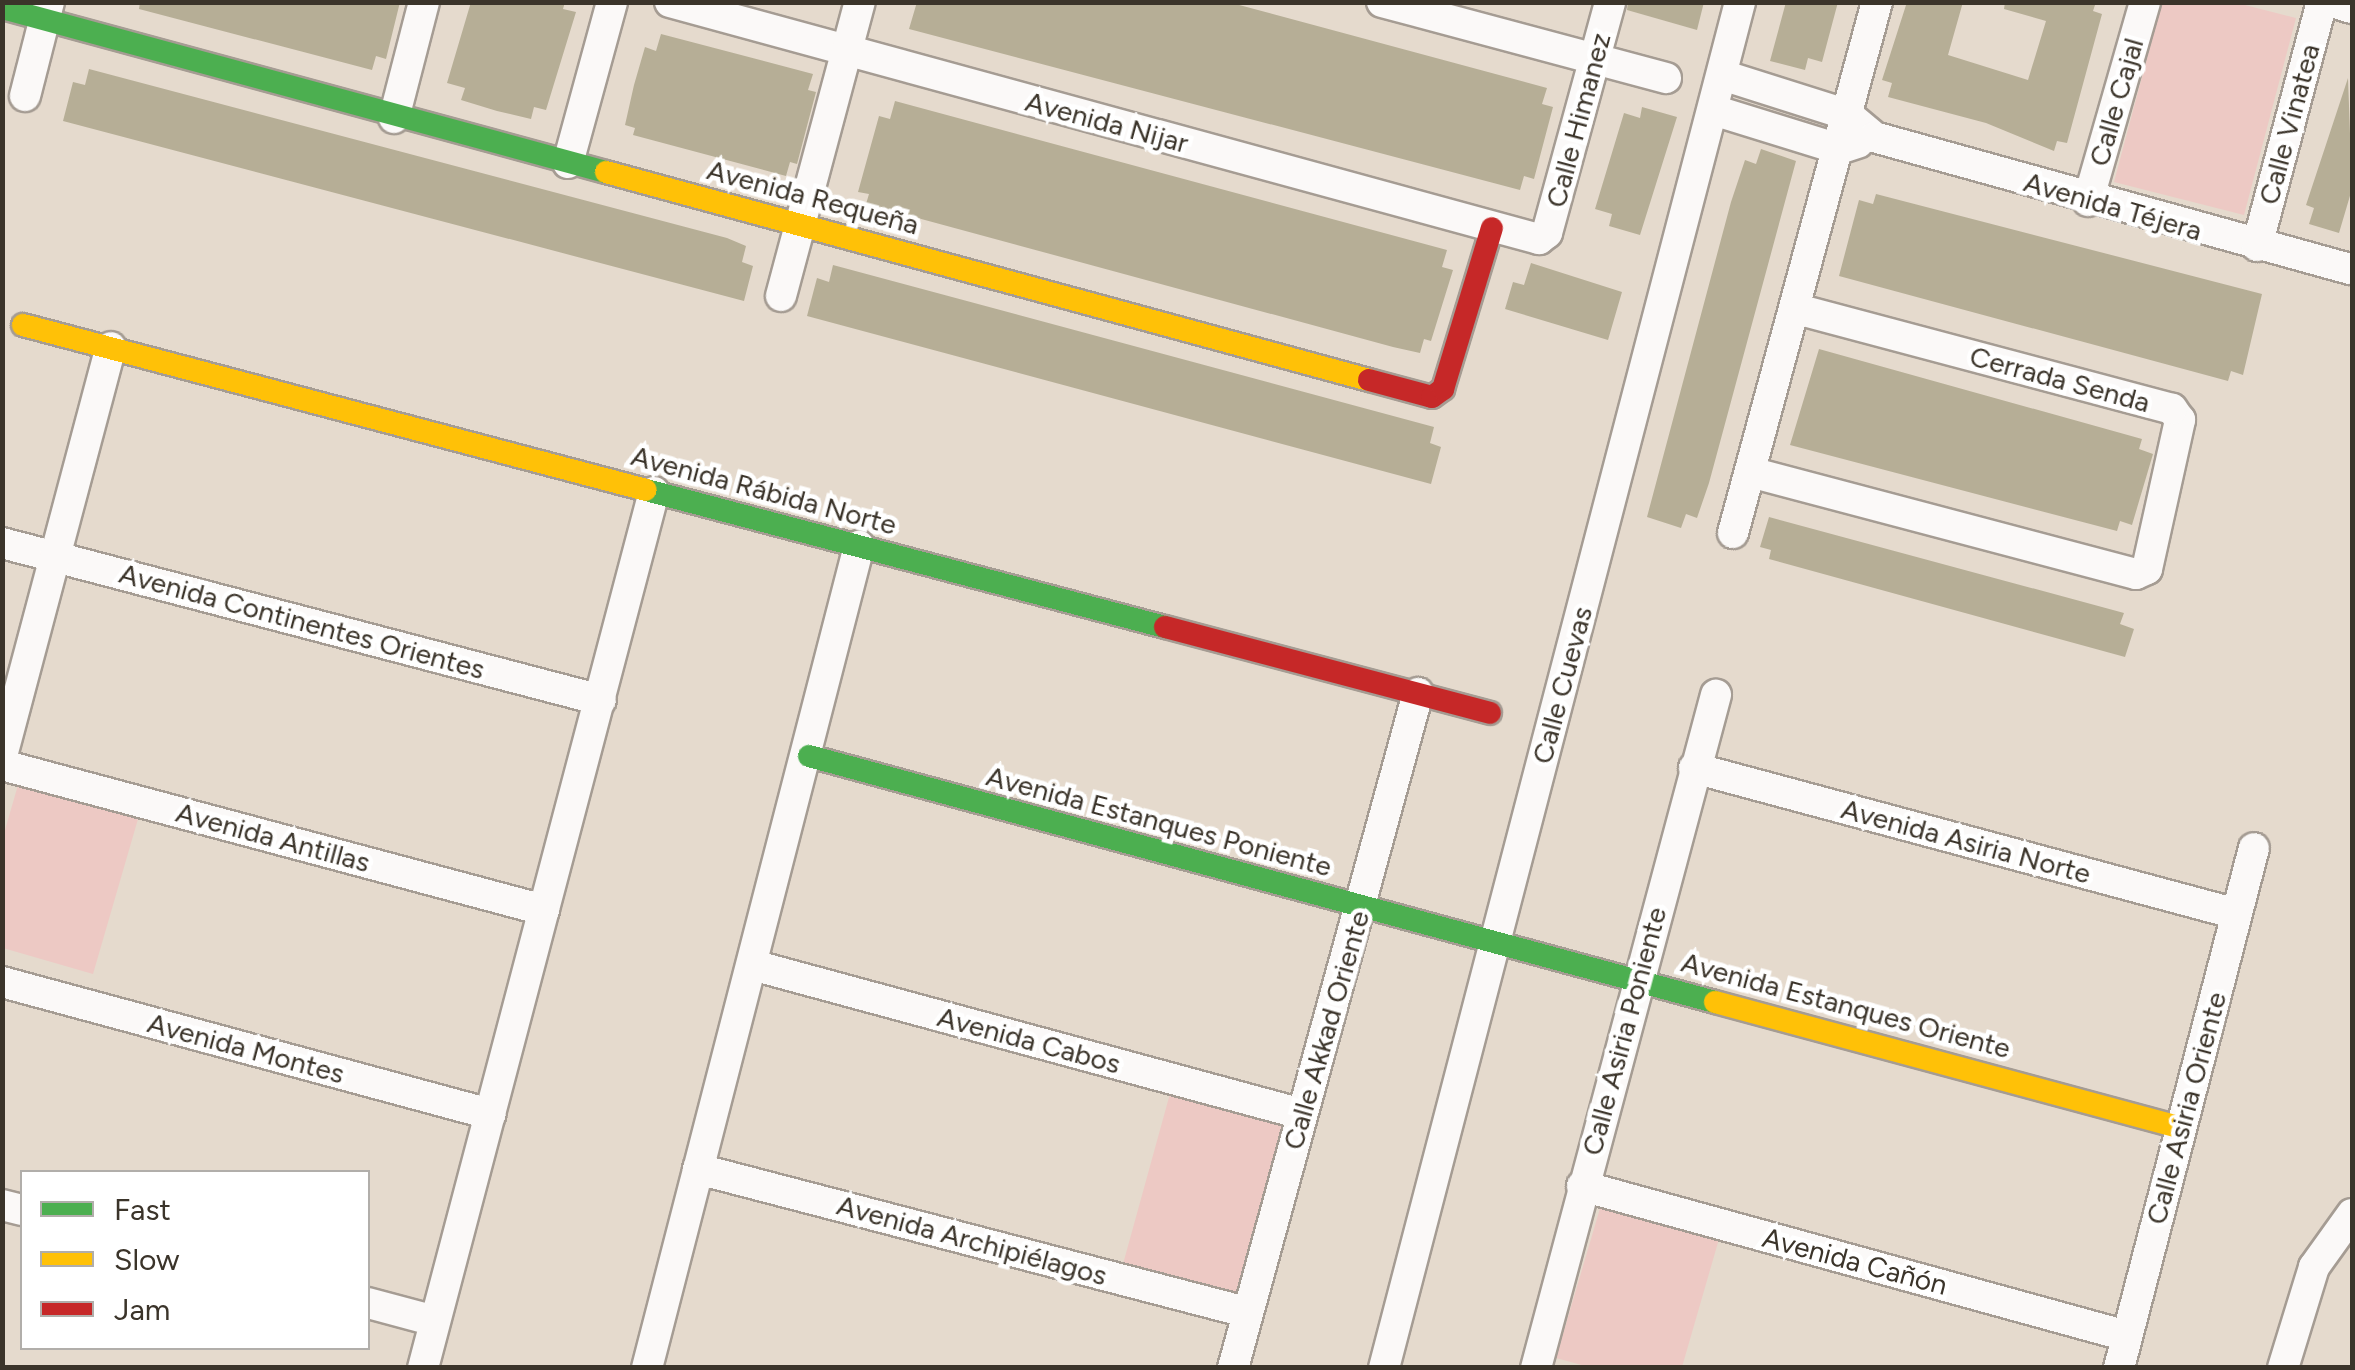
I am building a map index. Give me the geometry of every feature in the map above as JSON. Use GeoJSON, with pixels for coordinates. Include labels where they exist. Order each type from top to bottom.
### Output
{"type":"FeatureCollection","features":[{"type":"Feature","properties":{"kind":"street"},"geometry":{"type":"LineString","coordinates":[[394,118],[424,2]]}},
{"type":"Feature","properties":{"kind":"street"},"geometry":{"type":"LineString","coordinates":[[568,163],[612,2]]}},
{"type":"Feature","properties":{"kind":"street","name":"Avenida Nijar"},"geometry":{"type":"LineString","coordinates":[[670,2],[1492,228],[1544,237]]}},
{"type":"Feature","properties":{"kind":"street"},"geometry":{"type":"LineString","coordinates":[[782,296],[860,2]]}},
{"type":"Feature","properties":{"kind":"street"},"geometry":{"type":"LineString","coordinates":[[1382,2],[1421,8],[1666,78]]}},
{"type":"Feature","properties":{"kind":"street","name":"Calle Himanez"},"geometry":{"type":"LineString","coordinates":[[1544,237],[1610,2]]}},
{"type":"Feature","properties":{"kind":"street","name":"Calle Cuevas"},"geometry":{"type":"LineString","coordinates":[[1384,1368],[1740,2]]}},
{"type":"Feature","properties":{"kind":"street"},"geometry":{"type":"LineString","coordinates":[[1733,533],[1877,2]]}},
{"type":"Feature","properties":{"kind":"street","name":"Calle Cajal"},"geometry":{"type":"LineString","coordinates":[[2088,201],[2145,2]]}},
{"type":"Feature","properties":{"kind":"street","name":"Calle Vinatea"},"geometry":{"type":"LineString","coordinates":[[2257,246],[2322,2]]}},
{"type":"Feature","properties":{"kind":"street"},"geometry":{"type":"LineString","coordinates":[[2332,2],[2352,8]]}},
{"type":"Feature","properties":{"kind":"street","name":"Avenida Requeña"},"geometry":{"type":"LineString","coordinates":[[2,8],[47,11],[394,118],[1432,396],[1443,388],[1492,228]]}},
{"type":"Feature","properties":{"kind":"street"},"geometry":{"type":"LineString","coordinates":[[25,96],[47,11]]}},
{"type":"Feature","properties":{"kind":"street","name":"Avenida Téjera"},"geometry":{"type":"LineString","coordinates":[[1722,75],[1848,114],[1874,137],[2088,201],[2352,270]]}},
{"type":"Feature","properties":{"kind":"street"},"geometry":{"type":"LineString","coordinates":[[1713,110],[1839,149],[1874,137]]}},
{"type":"Feature","properties":{"kind":"street","name":"Cerrada Senda"},"geometry":{"type":"LineString","coordinates":[[1750,472],[2136,574],[2146,568],[2177,413],[1796,308]]}},
{"type":"Feature","properties":{"kind":"street","name":"Avenida Rábida Norte"},"geometry":{"type":"LineString","coordinates":[[24,325],[1490,713]]}},
{"type":"Feature","properties":{"kind":"street"},"geometry":{"type":"LineString","coordinates":[[2,756],[111,348]]}},
{"type":"Feature","properties":{"kind":"street"},"geometry":{"type":"LineString","coordinates":[[423,1368],[654,492]]}},
{"type":"Feature","properties":{"kind":"street","name":"Avenida Continentes Orientes"},"geometry":{"type":"LineString","coordinates":[[2,543],[601,700]]}},
{"type":"Feature","properties":{"kind":"street"},"geometry":{"type":"LineString","coordinates":[[647,1368],[698,1168],[756,966],[859,546]]}},
{"type":"Feature","properties":{"kind":"street","name":"Calle Akkad Oriente"},"geometry":{"type":"LineString","coordinates":[[1233,1368],[1418,693]]}},
{"type":"Feature","properties":{"kind":"street","name":"Calle Asiria Poniente"},"geometry":{"type":"LineString","coordinates":[[1536,1368],[1716,695]]}},
{"type":"Feature","properties":{"kind":"street","name":"Avenida Estanques Poniente"},"geometry":{"type":"LineString","coordinates":[[809,756],[1361,907],[1494,939]]}},
{"type":"Feature","properties":{"kind":"street","name":"Avenida Antillas"},"geometry":{"type":"LineString","coordinates":[[2,765],[544,910]]}},
{"type":"Feature","properties":{"kind":"street","name":"Avenida Asiria Norte"},"geometry":{"type":"LineString","coordinates":[[1694,768],[2237,914]]}},
{"type":"Feature","properties":{"kind":"street","name":"Calle Asiria Oriente"},"geometry":{"type":"LineString","coordinates":[[2119,1368],[2254,848]]}},
{"type":"Feature","properties":{"kind":"street","name":"Avenida Estanques Oriente"},"geometry":{"type":"LineString","coordinates":[[1494,939],[2181,1128]]}},
{"type":"Feature","properties":{"kind":"street","name":"Avenida Cabos"},"geometry":{"type":"LineString","coordinates":[[756,966],[1302,1114]]}},
{"type":"Feature","properties":{"kind":"street","name":"Avenida Montes"},"geometry":{"type":"LineString","coordinates":[[2,982],[490,1114]]}},
{"type":"Feature","properties":{"kind":"street","name":"Avenida Archipiélagos"},"geometry":{"type":"LineString","coordinates":[[698,1168],[1246,1312]]}},
{"type":"Feature","properties":{"kind":"street","name":"Avenida Cañón"},"geometry":{"type":"LineString","coordinates":[[1582,1186],[2127,1336]]}},
{"type":"Feature","properties":{"kind":"street"},"geometry":{"type":"LineString","coordinates":[[2284,1368],[2314,1268],[2352,1214]]}},
{"type":"Feature","properties":{"kind":"street"},"geometry":{"type":"LineString","coordinates":[[370,1304],[435,1321]]}},
{"type":"Feature","properties":{"kind":"shaded area"},"geometry":{"type":"Polygon","coordinates":[[[2162,2],[2237,3],[2296,18],[2244,215],[2114,182],[2162,2]]]}},
{"type":"Feature","properties":{"kind":"shaded area"},"geometry":{"type":"Polygon","coordinates":[[[18,785],[138,819],[93,974],[3,948],[3,837],[18,785]]]}},
{"type":"Feature","properties":{"kind":"shaded area"},"geometry":{"type":"Polygon","coordinates":[[[1171,1090],[1294,1124],[1245,1298],[1123,1264],[1171,1090]]]}},
{"type":"Feature","properties":{"kind":"shaded area"},"geometry":{"type":"Polygon","coordinates":[[[1601,1205],[1719,1239],[1682,1367],[1589,1367],[1556,1358],[1601,1205]]]}},
{"type":"Feature","properties":{"kind":"building"},"geometry":{"type":"Polygon","coordinates":[[[140,2],[400,2],[386,59],[376,56],[372,70],[139,9],[140,2]]]}},
{"type":"Feature","properties":{"kind":"building"},"geometry":{"type":"Polygon","coordinates":[[[471,2],[565,2],[563,9],[576,12],[546,110],[534,107],[531,119],[461,100],[465,88],[447,83],[471,2]]]}},
{"type":"Feature","properties":{"kind":"building"},"geometry":{"type":"Polygon","coordinates":[[[917,2],[1228,2],[1547,88],[1542,104],[1553,107],[1534,179],[1524,176],[1520,190],[909,29],[917,2]]]}},
{"type":"Feature","properties":{"kind":"building"},"geometry":{"type":"Polygon","coordinates":[[[1628,2],[1704,2],[1697,30],[1627,10],[1628,2]]]}},
{"type":"Feature","properties":{"kind":"building"},"geometry":{"type":"Polygon","coordinates":[[[1786,2],[1838,2],[1822,62],[1808,58],[1805,70],[1770,61],[1786,2]]]}},
{"type":"Feature","properties":{"kind":"building"},"geometry":{"type":"Polygon","coordinates":[[[1907,2],[1963,2],[1948,55],[2028,80],[2046,21],[2004,9],[2005,2],[2096,2],[2093,11],[2102,14],[2067,143],[2057,141],[2054,151],[1986,123],[1888,97],[1892,83],[1882,80],[1907,2]]]}},
{"type":"Feature","properties":{"kind":"building"},"geometry":{"type":"Polygon","coordinates":[[[661,34],[813,74],[808,90],[816,92],[797,164],[790,162],[786,176],[633,135],[635,128],[625,125],[634,85],[645,47],[656,51],[661,34]]]}},
{"type":"Feature","properties":{"kind":"building"},"geometry":{"type":"Polygon","coordinates":[[[89,69],[727,238],[746,246],[742,262],[753,266],[744,301],[63,121],[73,82],[85,85],[89,69]]]}},
{"type":"Feature","properties":{"kind":"building"},"geometry":{"type":"Polygon","coordinates":[[[2348,78],[2352,189],[2339,233],[2309,224],[2314,208],[2306,205],[2348,78]]]}},
{"type":"Feature","properties":{"kind":"building"},"geometry":{"type":"Polygon","coordinates":[[[895,101],[1447,250],[1442,267],[1453,270],[1431,341],[1424,339],[1420,353],[1393,347],[866,204],[869,194],[858,192],[879,116],[890,119],[895,101]]]}},
{"type":"Feature","properties":{"kind":"building"},"geometry":{"type":"Polygon","coordinates":[[[1642,107],[1677,117],[1640,235],[1609,226],[1612,214],[1595,209],[1624,113],[1640,118],[1642,107]]]}},
{"type":"Feature","properties":{"kind":"building"},"geometry":{"type":"Polygon","coordinates":[[[1761,149],[1796,161],[1709,483],[1697,518],[1686,514],[1681,528],[1647,517],[1731,202],[1745,160],[1756,164],[1761,149]]]}},
{"type":"Feature","properties":{"kind":"building"},"geometry":{"type":"Polygon","coordinates":[[[1876,194],[2262,294],[2243,375],[2231,371],[2228,381],[1839,276],[1859,200],[1873,204],[1876,194]]]}},
{"type":"Feature","properties":{"kind":"building"},"geometry":{"type":"Polygon","coordinates":[[[1531,263],[1622,292],[1608,340],[1505,309],[1513,282],[1524,285],[1531,263]]]}},
{"type":"Feature","properties":{"kind":"building"},"geometry":{"type":"Polygon","coordinates":[[[833,265],[1434,427],[1430,443],[1441,447],[1431,484],[807,316],[817,278],[829,282],[833,265]]]}},
{"type":"Feature","properties":{"kind":"building"},"geometry":{"type":"Polygon","coordinates":[[[1819,349],[2142,439],[2139,449],[2153,454],[2132,525],[2120,521],[2117,531],[1790,445],[1819,349]]]}},
{"type":"Feature","properties":{"kind":"building"},"geometry":{"type":"Polygon","coordinates":[[[1769,517],[2124,613],[2120,624],[2134,629],[2125,657],[1769,559],[1771,550],[1760,547],[1769,517]]]}},
{"type":"Feature","properties":{"kind":"traffic: fast"},"geometry":{"type":"LineString","coordinates":[[2,8],[606,172]]}},
{"type":"Feature","properties":{"kind":"traffic: fast"},"geometry":{"type":"LineString","coordinates":[[646,490],[1165,627]]}},
{"type":"Feature","properties":{"kind":"traffic: fast"},"geometry":{"type":"LineString","coordinates":[[809,756],[1715,1002]]}},
{"type":"Feature","properties":{"kind":"traffic: slow"},"geometry":{"type":"LineString","coordinates":[[606,172],[1369,380]]}},
{"type":"Feature","properties":{"kind":"traffic: slow"},"geometry":{"type":"LineString","coordinates":[[23,325],[646,490]]}},
{"type":"Feature","properties":{"kind":"traffic: slow"},"geometry":{"type":"LineString","coordinates":[[1715,1002],[2181,1128]]}},
{"type":"Feature","properties":{"kind":"traffic: jam"},"geometry":{"type":"LineString","coordinates":[[1369,380],[1432,397],[1443,389],[1492,228]]}},
{"type":"Feature","properties":{"kind":"traffic: jam"},"geometry":{"type":"LineString","coordinates":[[1165,627],[1490,713]]}}]}
